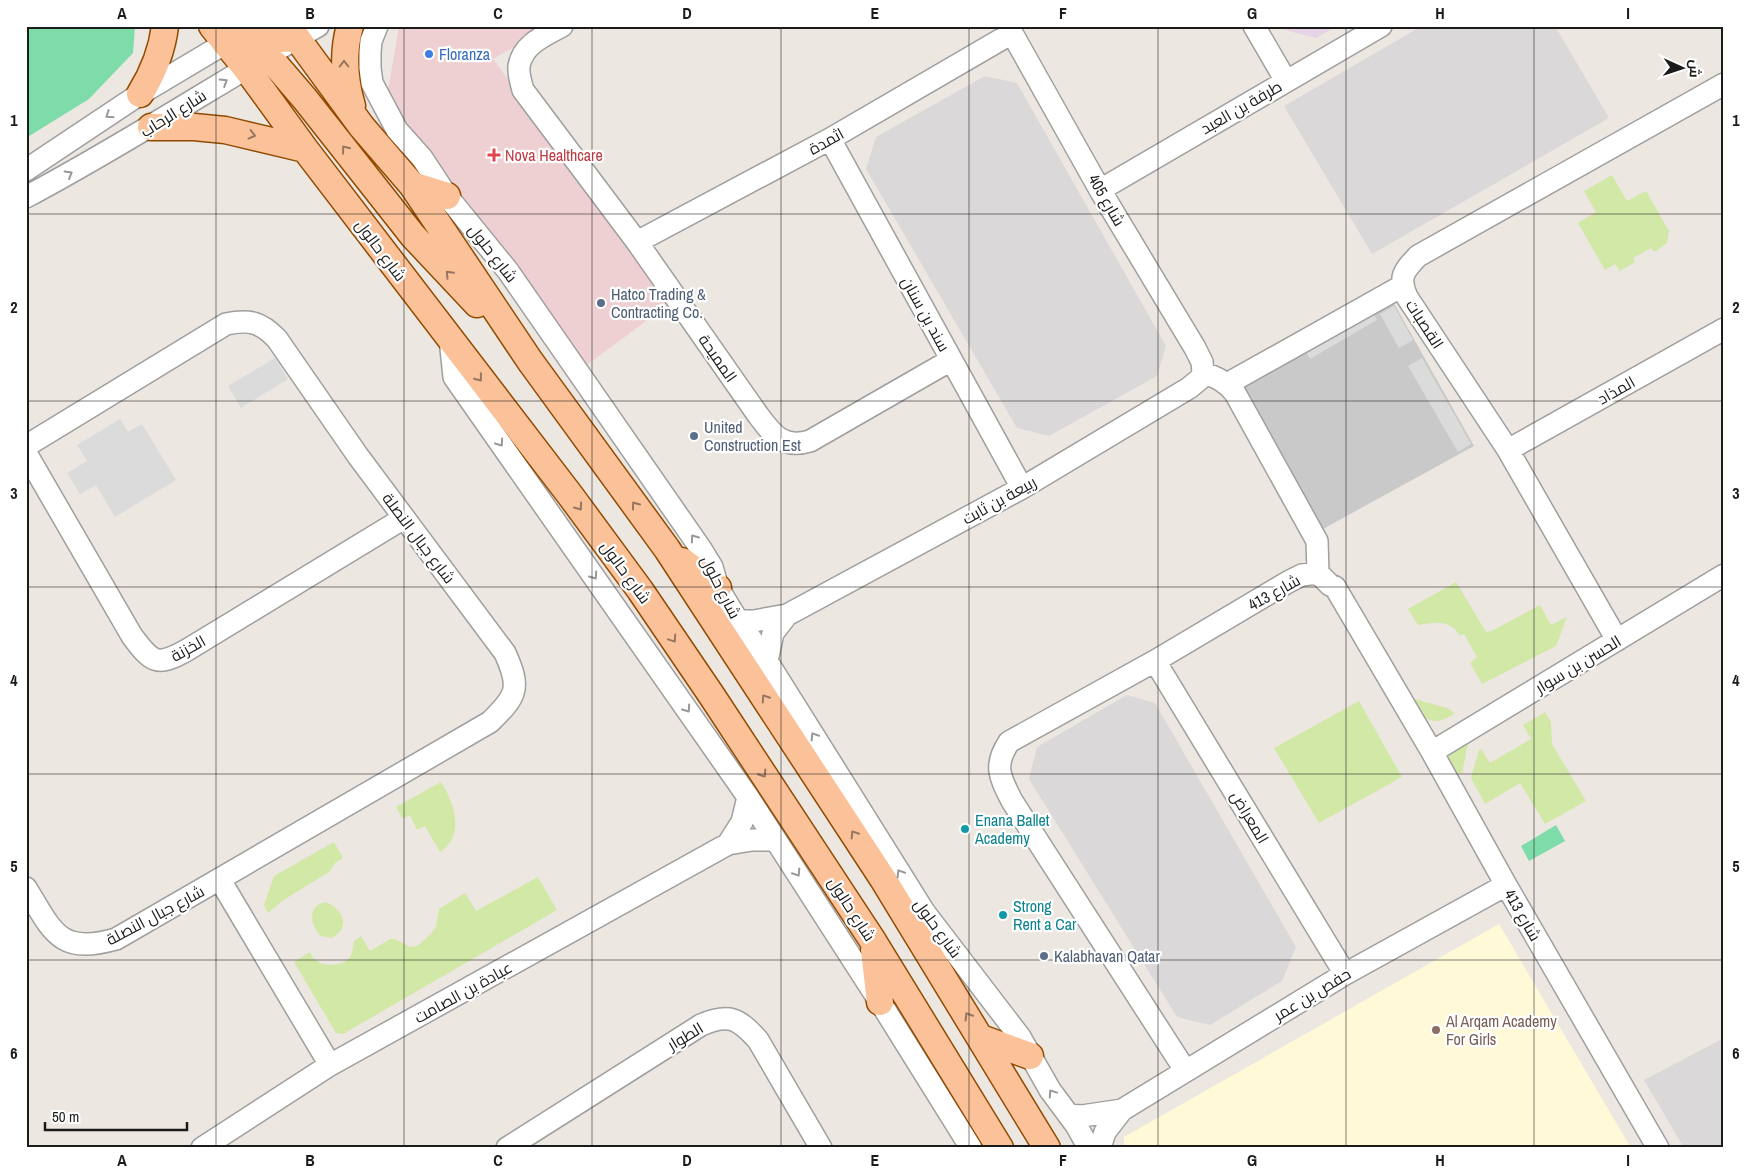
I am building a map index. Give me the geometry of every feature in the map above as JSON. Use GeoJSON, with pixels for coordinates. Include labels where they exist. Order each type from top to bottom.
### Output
{"type":"FeatureCollection","features":[{"type":"Feature","properties":{"kind":"main road"},"geometry":{"type":"LineString","coordinates":[[140,94],[151,77],[158,60],[165,26]]}},
{"type":"Feature","properties":{"kind":"main road"},"geometry":{"type":"LineString","coordinates":[[350,26],[344,53],[344,72],[352,107],[362,127]]}},
{"type":"Feature","properties":{"kind":"main road"},"geometry":{"type":"LineString","coordinates":[[237,30],[266,39],[282,40],[301,30],[362,127],[412,185],[530,361],[667,549],[883,878],[982,1038],[1047,1148]]}},
{"type":"Feature","properties":{"kind":"main road","name":"شارع حالول"},"geometry":{"type":"LineString","coordinates":[[237,30],[305,149],[570,495],[640,590],[874,942],[1000,1148]]}},
{"type":"Feature","properties":{"kind":"main road"},"geometry":{"type":"LineString","coordinates":[[255,62],[281,70],[413,236],[530,361]]}},
{"type":"Feature","properties":{"kind":"main road"},"geometry":{"type":"LineString","coordinates":[[151,127],[194,127],[225,130],[305,149]]}},
{"type":"Feature","properties":{"kind":"main road"},"geometry":{"type":"LineString","coordinates":[[412,185],[447,196]]}},
{"type":"Feature","properties":{"kind":"main road"},"geometry":{"type":"LineString","coordinates":[[667,549],[718,588]]}},
{"type":"Feature","properties":{"kind":"main road"},"geometry":{"type":"LineString","coordinates":[[874,942],[880,1002]]}},
{"type":"Feature","properties":{"kind":"main road"},"geometry":{"type":"LineString","coordinates":[[982,1038],[1030,1056]]}},
{"type":"Feature","properties":{"kind":"street","name":"شارع حلول"},"geometry":{"type":"LineString","coordinates":[[377,26],[371,41],[370,52],[372,84],[397,130],[422,158],[447,196],[508,272],[702,550],[712,567],[718,588],[767,661],[925,913],[987,995],[1005,1015],[1020,1037],[1050,1090],[1076,1125],[1089,1148]]}},
{"type":"Feature","properties":{"kind":"street","name":"المميحة"},"geometry":{"type":"LineString","coordinates":[[562,26],[531,43],[526,50],[519,66],[522,90],[637,242],[768,428],[786,442],[798,445],[823,435],[951,360]]}},
{"type":"Feature","properties":{"kind":"street"},"geometry":{"type":"LineString","coordinates":[[1254,26],[1286,81]]}},
{"type":"Feature","properties":{"kind":"street","name":"طرفة بن العبد"},"geometry":{"type":"LineString","coordinates":[[1100,190],[1381,26]]}},
{"type":"Feature","properties":{"kind":"street","name":"شارع الرحاب"},"geometry":{"type":"LineString","coordinates":[[26,170],[237,30]]}},
{"type":"Feature","properties":{"kind":"street","name":"شارع الرحاب"},"geometry":{"type":"LineString","coordinates":[[26,197],[151,127],[255,62],[301,30]]}},
{"type":"Feature","properties":{"kind":"street","name":"اثمدة"},"geometry":{"type":"LineString","coordinates":[[637,242],[830,139],[1010,30]]}},
{"type":"Feature","properties":{"kind":"street","name":"شارع 405"},"geometry":{"type":"LineString","coordinates":[[1010,30],[1100,190],[1195,348],[1202,362],[1203,373]]}},
{"type":"Feature","properties":{"kind":"street","name":"القصبات"},"geometry":{"type":"LineString","coordinates":[[1617,640],[1508,450],[1407,297],[1402,286],[1402,279],[1406,269],[1418,256],[1724,84]]}},
{"type":"Feature","properties":{"kind":"street","name":"سند بن سنان"},"geometry":{"type":"LineString","coordinates":[[830,139],[1022,488]]}},
{"type":"Feature","properties":{"kind":"street"},"geometry":{"type":"LineString","coordinates":[[1227,384],[1402,286]]}},
{"type":"Feature","properties":{"kind":"street","name":"شارع جبال النصلة"},"geometry":{"type":"LineString","coordinates":[[26,446],[226,324],[239,321],[267,328],[277,339],[404,518],[505,653],[514,671],[515,690],[505,707],[490,722],[116,939],[95,945],[78,945],[62,939],[49,926],[26,888]]}},
{"type":"Feature","properties":{"kind":"street","name":"المذاد"},"geometry":{"type":"LineString","coordinates":[[1508,450],[1724,329]]}},
{"type":"Feature","properties":{"kind":"street"},"geometry":{"type":"LineString","coordinates":[[450,339],[454,377],[748,797],[880,1002],[970,1148]]}},
{"type":"Feature","properties":{"kind":"street"},"geometry":{"type":"LineString","coordinates":[[1203,373],[1215,376],[1227,384],[1235,393],[1318,541],[1318,573]]}},
{"type":"Feature","properties":{"kind":"street","name":"ربيعة بن ثابت"},"geometry":{"type":"LineString","coordinates":[[738,620],[754,621],[787,615],[1022,488],[1189,388],[1200,379],[1203,373]]}},
{"type":"Feature","properties":{"kind":"street","name":"الخزنة"},"geometry":{"type":"LineString","coordinates":[[26,453],[132,636],[146,654],[157,661],[170,659],[187,650],[404,518]]}},
{"type":"Feature","properties":{"kind":"street","name":"شارع 413"},"geometry":{"type":"LineString","coordinates":[[1185,1070],[1012,801],[999,772],[1001,753],[1009,742],[1155,661],[1288,582],[1302,575],[1318,573],[1330,585],[1335,587],[1432,752],[1506,885],[1658,1148]]}},
{"type":"Feature","properties":{"kind":"street","name":"الحسن بن سوار"},"geometry":{"type":"LineString","coordinates":[[1432,752],[1724,575]]}},
{"type":"Feature","properties":{"kind":"street","name":"ربيعة بن ثابت"},"geometry":{"type":"LineString","coordinates":[[767,661],[774,633],[787,615]]}},
{"type":"Feature","properties":{"kind":"street","name":"المعراض"},"geometry":{"type":"LineString","coordinates":[[1155,661],[1345,974]]}},
{"type":"Feature","properties":{"kind":"street","name":"عبادة بن الصامت"},"geometry":{"type":"LineString","coordinates":[[728,844],[742,822],[748,797]]}},
{"type":"Feature","properties":{"kind":"street","name":"عبادة بن الصامت"},"geometry":{"type":"LineString","coordinates":[[202,1148],[330,1066],[728,844],[752,840],[776,840]]}},
{"type":"Feature","properties":{"kind":"street","name":"شارع جبال النصلة"},"geometry":{"type":"LineString","coordinates":[[220,880],[330,1066]]}},
{"type":"Feature","properties":{"kind":"street","name":"حفص بن عمر"},"geometry":{"type":"LineString","coordinates":[[1100,1148],[1105,1132],[1122,1110],[1345,974],[1506,885]]}},
{"type":"Feature","properties":{"kind":"street","name":"الطوار"},"geometry":{"type":"LineString","coordinates":[[507,1148],[701,1026],[716,1019],[733,1020],[745,1026],[758,1040],[821,1148]]}},
{"type":"Feature","properties":{"kind":"street","name":"حفص بن عمر"},"geometry":{"type":"LineString","coordinates":[[1069,1115],[1082,1116],[1122,1110]]}},
{"type":"Feature","properties":{"kind":"shaded area"},"geometry":{"type":"Polygon","coordinates":[[[399,26],[551,26],[493,59],[672,302],[584,367],[387,97],[399,26]]]}},
{"type":"Feature","properties":{"kind":"shaded area"},"geometry":{"type":"Polygon","coordinates":[[[1282,26],[1337,26],[1316,38],[1285,30],[1282,26]]]}},
{"type":"Feature","properties":{"kind":"shaded area"},"geometry":{"type":"Polygon","coordinates":[[[1422,26],[1555,26],[1609,118],[1372,254],[1284,106],[1422,26]]]}},
{"type":"Feature","properties":{"kind":"shaded area"},"geometry":{"type":"Polygon","coordinates":[[[985,76],[1017,83],[1166,346],[1157,376],[1049,436],[1017,428],[866,169],[876,137],[985,76]]]}},
{"type":"Feature","properties":{"kind":"shaded area"},"geometry":{"type":"Polygon","coordinates":[[[1387,291],[1474,446],[1323,529],[1234,380],[1387,291]]]}},
{"type":"Feature","properties":{"kind":"shaded area"},"geometry":{"type":"Polygon","coordinates":[[[1368,304],[1377,320],[1310,359],[1301,343],[1368,304]]]}},
{"type":"Feature","properties":{"kind":"shaded area"},"geometry":{"type":"Polygon","coordinates":[[[1394,306],[1413,340],[1399,348],[1380,314],[1394,306]]]}},
{"type":"Feature","properties":{"kind":"shaded area"},"geometry":{"type":"Polygon","coordinates":[[[275,358],[288,379],[241,408],[228,386],[275,358]]]}},
{"type":"Feature","properties":{"kind":"shaded area"},"geometry":{"type":"Polygon","coordinates":[[[1422,358],[1471,444],[1458,452],[1408,366],[1422,358]]]}},
{"type":"Feature","properties":{"kind":"shaded area"},"geometry":{"type":"Polygon","coordinates":[[[120,419],[128,432],[142,424],[176,480],[115,517],[96,485],[80,494],[67,473],[87,461],[77,445],[120,419]]]}},
{"type":"Feature","properties":{"kind":"shaded area"},"geometry":{"type":"Polygon","coordinates":[[[1127,695],[1155,703],[1296,947],[1282,981],[1210,1025],[1177,1017],[1029,779],[1037,747],[1127,695]]]}},
{"type":"Feature","properties":{"kind":"shaded area","name":"Al Arqam Academy For Girls"},"geometry":{"type":"Polygon","coordinates":[[[1499,924],[1631,1148],[1124,1148],[1124,1137],[1499,924]]]}},
{"type":"Feature","properties":{"kind":"shaded area"},"geometry":{"type":"Polygon","coordinates":[[[1724,1038],[1724,1148],[1684,1148],[1644,1080],[1724,1038]]]}},
{"type":"Feature","properties":{"kind":"green space"},"geometry":{"type":"Polygon","coordinates":[[[26,26],[135,26],[133,53],[89,99],[26,138],[26,26]]]}},
{"type":"Feature","properties":{"kind":"green space"},"geometry":{"type":"Polygon","coordinates":[[[1612,175],[1627,201],[1646,191],[1669,231],[1667,243],[1654,252],[1651,248],[1633,258],[1635,262],[1620,271],[1615,264],[1605,270],[1578,223],[1596,212],[1584,191],[1612,175]]]}},
{"type":"Feature","properties":{"kind":"green space"},"geometry":{"type":"Polygon","coordinates":[[[1456,582],[1486,632],[1492,631],[1540,605],[1551,625],[1567,617],[1556,646],[1482,684],[1470,663],[1477,657],[1464,634],[1460,636],[1452,627],[1442,623],[1418,625],[1408,609],[1456,582]]]}},
{"type":"Feature","properties":{"kind":"green space"},"geometry":{"type":"Polygon","coordinates":[[[1411,698],[1447,708],[1455,713],[1440,720],[1428,719],[1418,711],[1411,698]]]}},
{"type":"Feature","properties":{"kind":"green space"},"geometry":{"type":"Polygon","coordinates":[[[1359,701],[1402,777],[1319,823],[1274,748],[1359,701]]]}},
{"type":"Feature","properties":{"kind":"green space"},"geometry":{"type":"Polygon","coordinates":[[[1545,712],[1551,722],[1552,744],[1586,801],[1545,824],[1520,783],[1485,804],[1471,778],[1479,750],[1481,749],[1490,763],[1531,739],[1523,725],[1545,712]]]}},
{"type":"Feature","properties":{"kind":"green space"},"geometry":{"type":"Polygon","coordinates":[[[1469,739],[1462,773],[1454,773],[1447,761],[1447,753],[1469,739]]]}},
{"type":"Feature","properties":{"kind":"green space"},"geometry":{"type":"Polygon","coordinates":[[[441,782],[450,799],[455,818],[455,828],[453,837],[448,845],[440,852],[425,826],[417,830],[410,815],[403,819],[396,807],[441,782]]]}},
{"type":"Feature","properties":{"kind":"green space"},"geometry":{"type":"Polygon","coordinates":[[[1556,825],[1565,841],[1529,861],[1521,846],[1556,825]]]}},
{"type":"Feature","properties":{"kind":"green space"},"geometry":{"type":"Polygon","coordinates":[[[334,842],[343,858],[335,863],[329,872],[282,901],[268,913],[264,905],[274,876],[334,842]]]}},
{"type":"Feature","properties":{"kind":"green space"},"geometry":{"type":"Polygon","coordinates":[[[538,877],[557,910],[343,1034],[336,1033],[294,962],[310,952],[314,959],[320,963],[339,964],[350,957],[354,941],[361,936],[370,951],[390,939],[395,939],[410,947],[417,946],[436,927],[439,909],[465,893],[476,911],[538,877]]]}},
{"type":"Feature","properties":{"kind":"green space"},"geometry":{"type":"Polygon","coordinates":[[[325,902],[336,909],[343,918],[343,924],[338,934],[331,938],[321,936],[317,932],[312,917],[315,908],[325,902]]]}},
{"type":"Feature","properties":{"kind":"place","name":"Floranza"},"geometry":{"type":"Point","coordinates":[429,54]}},
{"type":"Feature","properties":{"kind":"place","name":"Nova Healthcare"},"geometry":{"type":"Point","coordinates":[494,155]}},
{"type":"Feature","properties":{"kind":"place","name":"Hatco Trading & Contracting Co."},"geometry":{"type":"Point","coordinates":[601,303]}},
{"type":"Feature","properties":{"kind":"place","name":"United Construction Est"},"geometry":{"type":"Point","coordinates":[694,436]}},
{"type":"Feature","properties":{"kind":"place","name":"Enana Ballet Academy"},"geometry":{"type":"Point","coordinates":[965,829]}},
{"type":"Feature","properties":{"kind":"place","name":"Strong Rent a Car"},"geometry":{"type":"Point","coordinates":[1003,915]}},
{"type":"Feature","properties":{"kind":"place","name":"Kalabhavan Qatar"},"geometry":{"type":"Point","coordinates":[1044,956]}},
{"type":"Feature","properties":{"kind":"place","name":"Al Arqam Academy For Girls"},"geometry":{"type":"Point","coordinates":[1436,1030]}}]}
